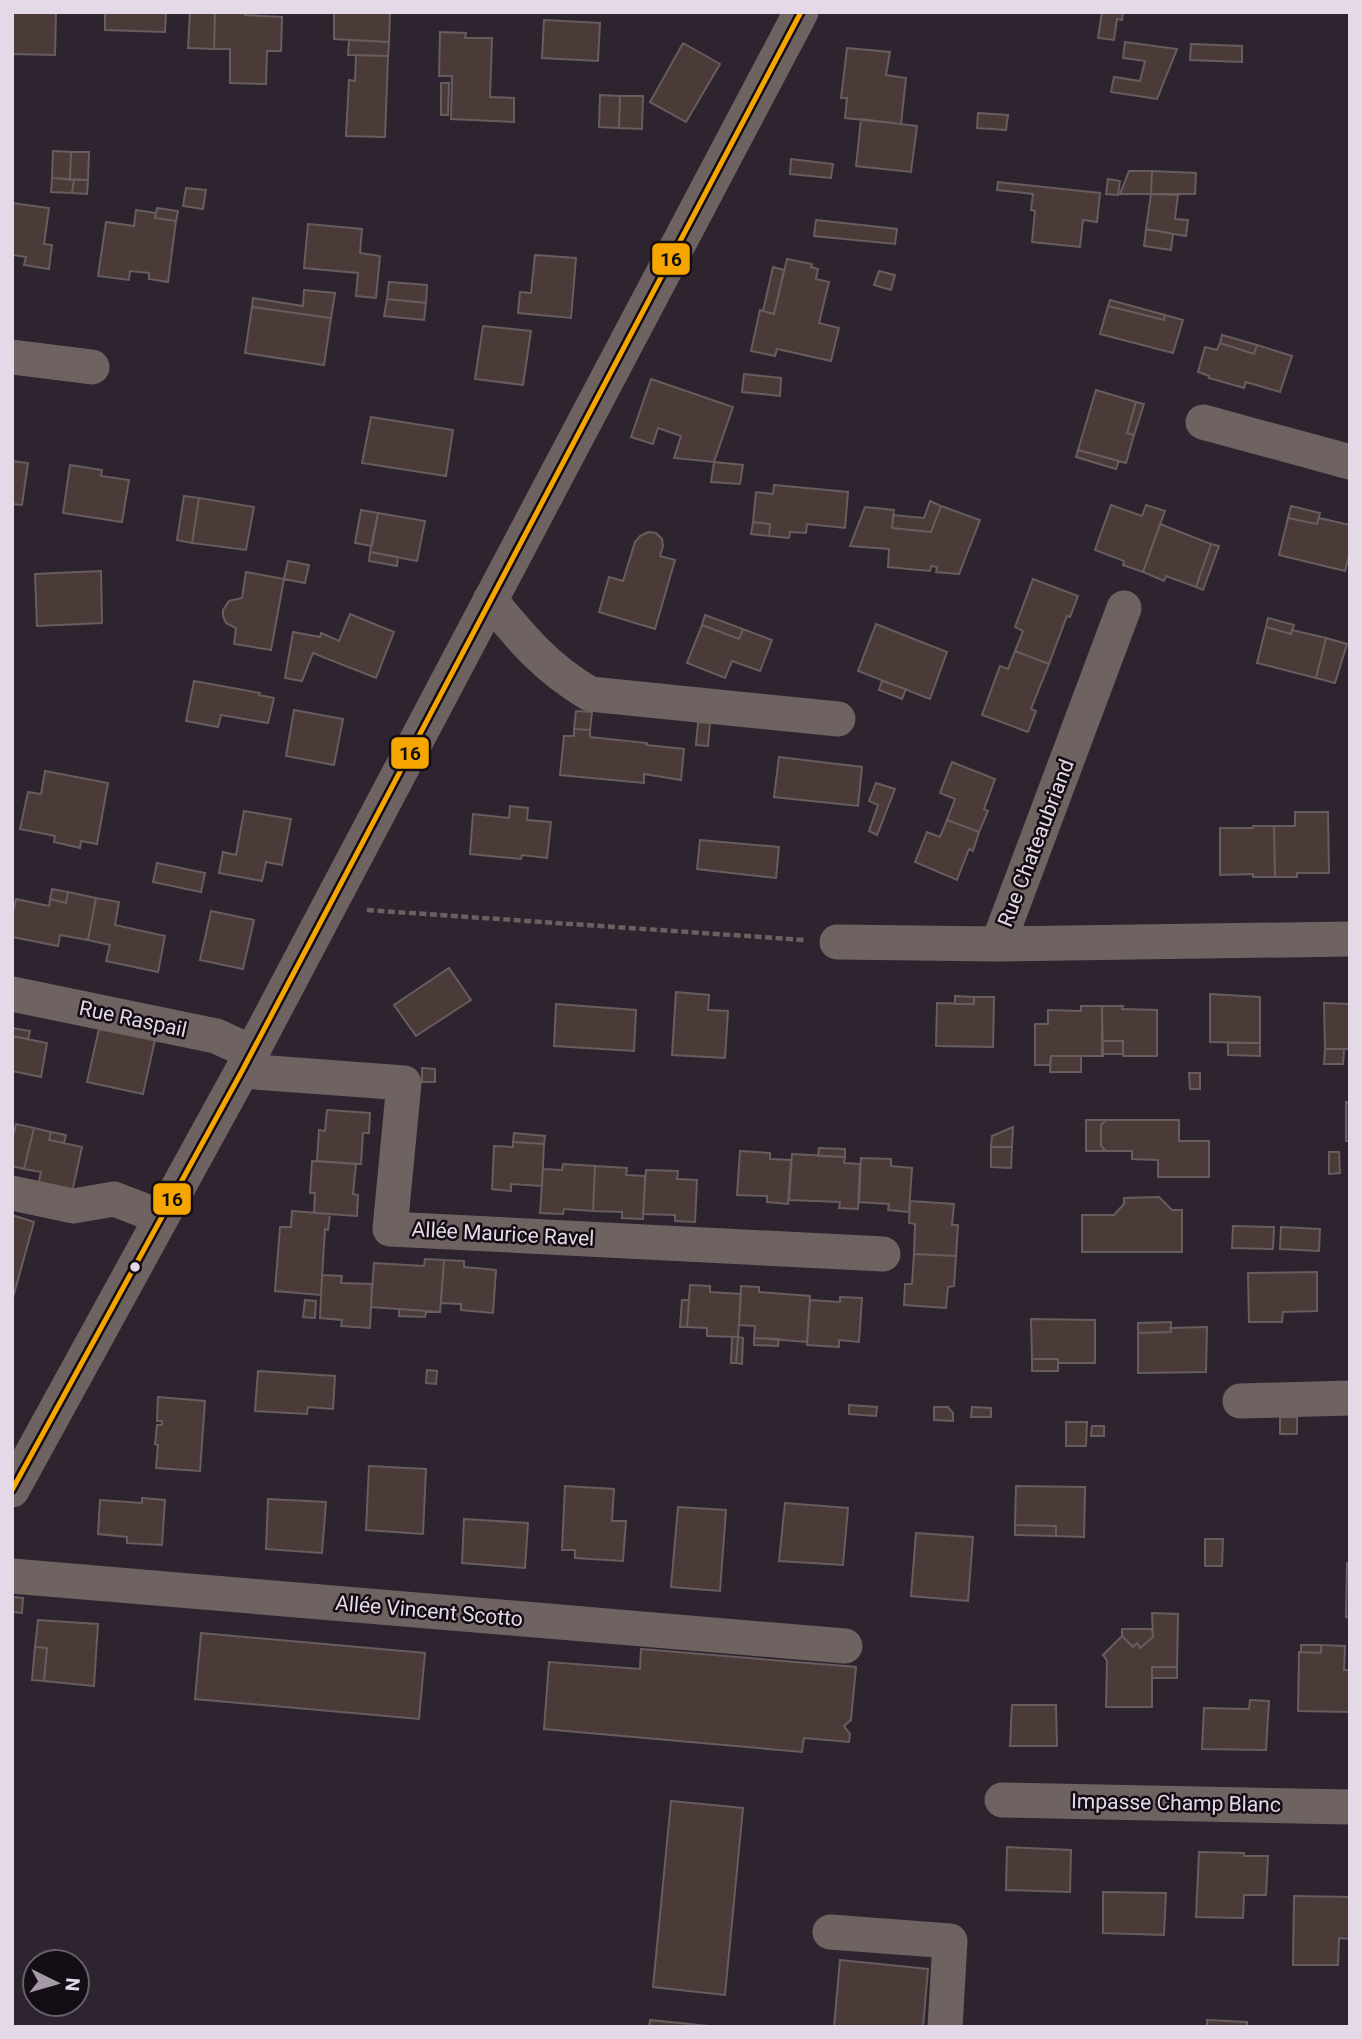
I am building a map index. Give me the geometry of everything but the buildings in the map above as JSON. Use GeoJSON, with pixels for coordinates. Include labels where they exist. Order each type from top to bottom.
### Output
{"type":"FeatureCollection","features":[{"type":"Feature","properties":{"kind":"street"},"geometry":{"type":"LineString","coordinates":[[12,1490],[328,908],[801,12]]}},
{"type":"Feature","properties":{"kind":"street"},"geometry":{"type":"LineString","coordinates":[[12,357],[92,367]]}},
{"type":"Feature","properties":{"kind":"street"},"geometry":{"type":"LineString","coordinates":[[1203,422],[1350,462]]}},
{"type":"Feature","properties":{"kind":"street"},"geometry":{"type":"LineString","coordinates":[[490,600],[515,632],[547,665],[565,680],[590,694],[838,719]]}},
{"type":"Feature","properties":{"kind":"street","name":"Rue Chateaubriand"},"geometry":{"type":"LineString","coordinates":[[1124,608],[998,944],[1350,939]]}},
{"type":"Feature","properties":{"kind":"street"},"geometry":{"type":"LineString","coordinates":[[837,942],[998,944]]}},
{"type":"Feature","properties":{"kind":"street","name":"Rue Raspail"},"geometry":{"type":"LineString","coordinates":[[12,994],[216,1036],[246,1061]]}},
{"type":"Feature","properties":{"kind":"street","name":"Allée Maurice Ravel"},"geometry":{"type":"LineString","coordinates":[[246,1061],[404,1083],[390,1229],[883,1254]]}},
{"type":"Feature","properties":{"kind":"street"},"geometry":{"type":"LineString","coordinates":[[12,1193],[73,1206],[114,1199],[162,1217]]}},
{"type":"Feature","properties":{"kind":"street"},"geometry":{"type":"LineString","coordinates":[[1240,1401],[1350,1398]]}},
{"type":"Feature","properties":{"kind":"street","name":"Allée Vincent Scotto"},"geometry":{"type":"LineString","coordinates":[[12,1576],[845,1646]]}},
{"type":"Feature","properties":{"kind":"street","name":"Impasse Champ Blanc"},"geometry":{"type":"LineString","coordinates":[[1002,1800],[1350,1807]]}},
{"type":"Feature","properties":{"kind":"street"},"geometry":{"type":"LineString","coordinates":[[830,1932],[950,1941],[945,2027]]}},
{"type":"Feature","properties":{"kind":"path"},"geometry":{"type":"LineString","coordinates":[[328,908],[837,942]]}},
{"type":"Feature","properties":{"kind":"transit line","name":"16"},"geometry":{"type":"LineString","coordinates":[[12,1490],[242,1071],[801,12]]}}]}
